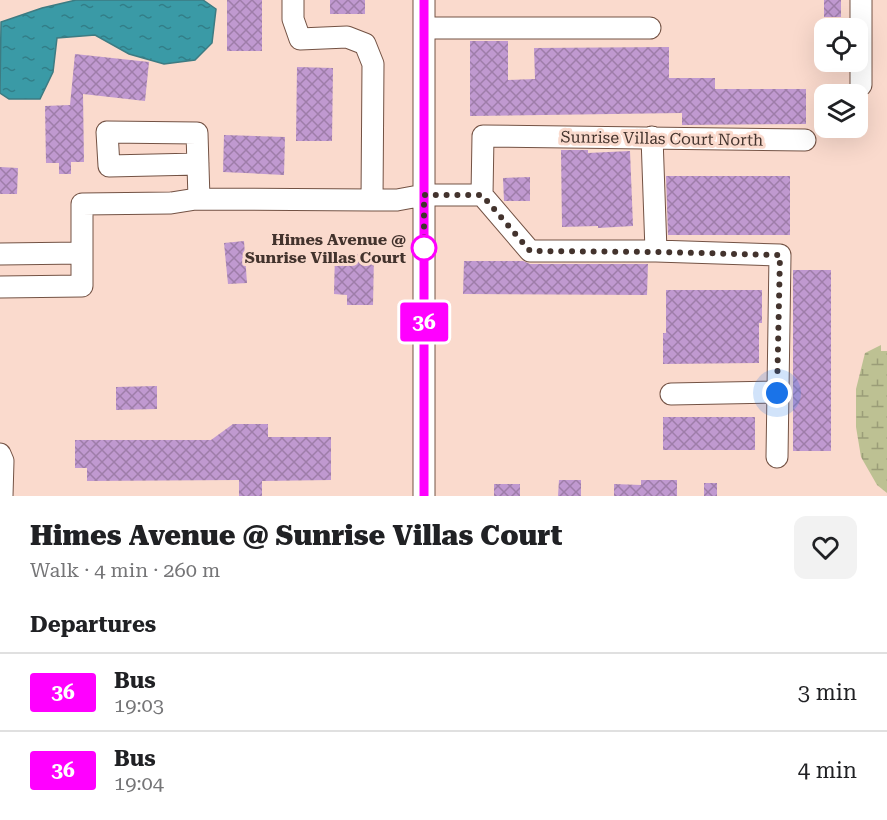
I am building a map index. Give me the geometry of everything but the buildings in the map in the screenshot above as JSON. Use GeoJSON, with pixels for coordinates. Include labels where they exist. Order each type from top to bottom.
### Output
{"type":"FeatureCollection","features":[{"type":"Feature","properties":{"kind":"street"},"geometry":{"type":"LineString","coordinates":[[293,0],[293,20],[300,39],[347,36],[365,44],[373,64],[372,200]]}},
{"type":"Feature","properties":{"kind":"street"},"geometry":{"type":"LineString","coordinates":[[423,496],[424,0]]}},
{"type":"Feature","properties":{"kind":"street"},"geometry":{"type":"LineString","coordinates":[[861,0],[861,84]]}},
{"type":"Feature","properties":{"kind":"street"},"geometry":{"type":"LineString","coordinates":[[424,28],[650,28]]}},
{"type":"Feature","properties":{"kind":"street","name":"Sunrise Villas Court North"},"geometry":{"type":"LineString","coordinates":[[482,195],[483,136],[805,140]]}},
{"type":"Feature","properties":{"kind":"street"},"geometry":{"type":"LineString","coordinates":[[652,137],[656,252]]}},
{"type":"Feature","properties":{"kind":"street"},"geometry":{"type":"LineString","coordinates":[[198,164],[199,199]]}},
{"type":"Feature","properties":{"kind":"street"},"geometry":{"type":"LineString","coordinates":[[0,287],[82,286],[82,204],[171,203],[199,199],[397,200],[424,195],[482,195],[530,251],[780,255],[777,457]]}},
{"type":"Feature","properties":{"kind":"street"},"geometry":{"type":"LineString","coordinates":[[0,254],[82,254]]}},
{"type":"Feature","properties":{"kind":"street"},"geometry":{"type":"LineString","coordinates":[[671,394],[777,393]]}},
{"type":"Feature","properties":{"kind":"street"},"geometry":{"type":"LineString","coordinates":[[0,454],[3,460],[2,496]]}},
{"type":"Feature","properties":{"kind":"green space"},"geometry":{"type":"Polygon","coordinates":[[[881,345],[881,351],[887,351],[887,493],[877,485],[861,457],[856,427],[856,389],[865,353],[881,345]]]}},
{"type":"Feature","properties":{"kind":"water"},"geometry":{"type":"Polygon","coordinates":[[[76,0],[203,0],[216,9],[212,43],[195,60],[164,64],[129,54],[95,35],[57,38],[53,72],[40,99],[9,99],[0,93],[1,22],[42,8],[76,0]]]}},
{"type":"Feature","properties":{"kind":"bus line","name":"36"},"geometry":{"type":"LineString","coordinates":[[424,0],[424,496]]}},
{"type":"Feature","properties":{"kind":"place","name":"Himes Avenue @ Sunrise Villas Court"},"geometry":{"type":"Point","coordinates":[424,248]}},
{"type":"Feature","properties":{"kind":"route"},"geometry":{"type":"LineString","coordinates":[[424,248],[424,195],[482,195],[530,251],[780,255],[777,393]]}}]}
